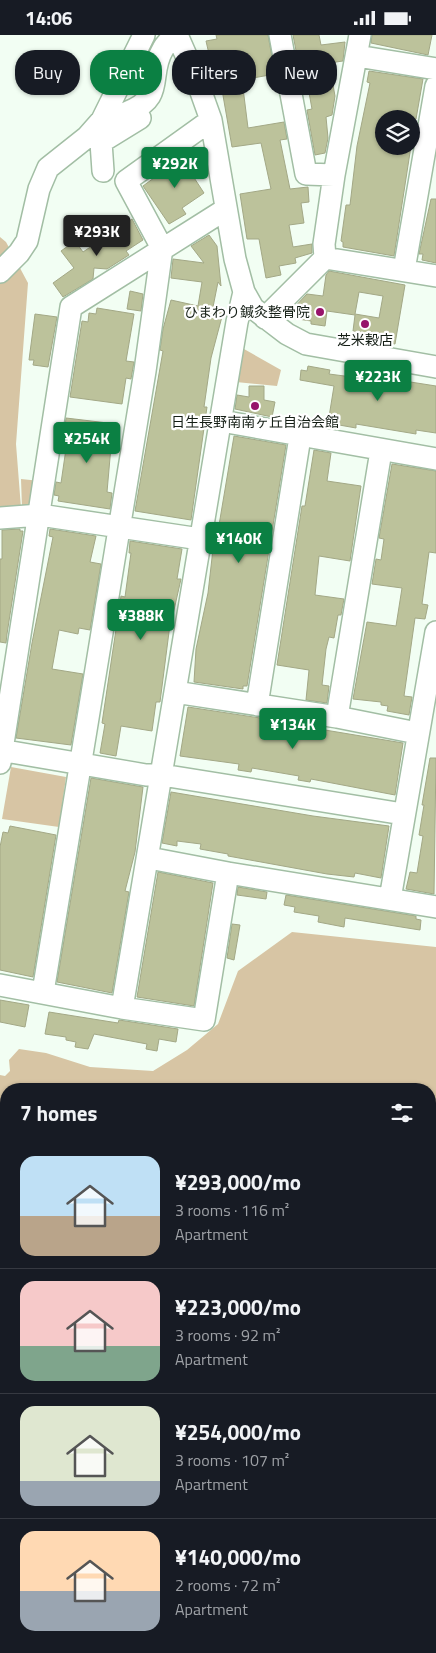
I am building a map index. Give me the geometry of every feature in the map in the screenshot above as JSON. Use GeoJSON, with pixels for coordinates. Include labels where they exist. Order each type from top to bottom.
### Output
{"type":"FeatureCollection","features":[{"type":"Feature","properties":{"kind":"street"},"geometry":{"type":"LineString","coordinates":[[0,272],[19,253],[26,241],[39,189],[48,168],[87,137],[102,120],[144,35]]}},
{"type":"Feature","properties":{"kind":"street"},"geometry":{"type":"LineString","coordinates":[[103,171],[101,142],[140,119],[146,102],[154,89],[161,50],[176,35],[196,78],[211,121],[235,259],[244,292],[253,308],[287,335],[306,344],[436,367]]}},
{"type":"Feature","properties":{"kind":"street"},"geometry":{"type":"LineString","coordinates":[[280,35],[306,174],[334,175]]}},
{"type":"Feature","properties":{"kind":"street"},"geometry":{"type":"LineString","coordinates":[[265,318],[325,257],[324,244],[334,175],[358,56],[360,35]]}},
{"type":"Feature","properties":{"kind":"street"},"geometry":{"type":"LineString","coordinates":[[358,56],[436,69]]}},
{"type":"Feature","properties":{"kind":"street"},"geometry":{"type":"LineString","coordinates":[[404,270],[436,86]]}},
{"type":"Feature","properties":{"kind":"street"},"geometry":{"type":"LineString","coordinates":[[102,120],[112,119],[139,108],[146,102]]}},
{"type":"Feature","properties":{"kind":"street"},"geometry":{"type":"LineString","coordinates":[[43,992],[145,371],[162,248],[126,181],[211,121]]}},
{"type":"Feature","properties":{"kind":"street"},"geometry":{"type":"LineString","coordinates":[[226,209],[71,307],[40,515],[1,754],[146,775],[162,775],[403,814]]}},
{"type":"Feature","properties":{"kind":"street"},"geometry":{"type":"LineString","coordinates":[[325,257],[436,276]]}},
{"type":"Feature","properties":{"kind":"street"},"geometry":{"type":"LineString","coordinates":[[122,1008],[149,858],[200,539],[237,322],[244,292]]}},
{"type":"Feature","properties":{"kind":"street"},"geometry":{"type":"LineString","coordinates":[[221,421],[300,437],[436,459]]}},
{"type":"Feature","properties":{"kind":"street"},"geometry":{"type":"LineString","coordinates":[[257,705],[300,437]]}},
{"type":"Feature","properties":{"kind":"street"},"geometry":{"type":"LineString","coordinates":[[337,717],[381,451]]}},
{"type":"Feature","properties":{"kind":"street"},"geometry":{"type":"LineString","coordinates":[[0,518],[40,515],[200,539]]}},
{"type":"Feature","properties":{"kind":"street"},"geometry":{"type":"LineString","coordinates":[[390,899],[417,733],[436,633]]}},
{"type":"Feature","properties":{"kind":"street"},"geometry":{"type":"LineString","coordinates":[[175,692],[337,717],[417,733]]}},
{"type":"Feature","properties":{"kind":"street"},"geometry":{"type":"LineString","coordinates":[[149,858],[436,907]]}},
{"type":"Feature","properties":{"kind":"street"},"geometry":{"type":"LineString","coordinates":[[0,985],[122,1008],[204,1020],[228,873]]}},
{"type":"Feature","properties":{"kind":"shaded area"},"geometry":{"type":"Polygon","coordinates":[[[0,237],[6,242],[28,283],[16,444],[21,508],[0,510],[0,237]]]}},
{"type":"Feature","properties":{"kind":"shaded area"},"geometry":{"type":"Polygon","coordinates":[[[244,349],[281,370],[277,386],[236,382],[244,349]]]}},
{"type":"Feature","properties":{"kind":"shaded area"},"geometry":{"type":"Polygon","coordinates":[[[21,479],[40,481],[36,509],[22,508],[21,479]]]}},
{"type":"Feature","properties":{"kind":"shaded area"},"geometry":{"type":"Polygon","coordinates":[[[11,767],[66,777],[59,827],[2,819],[11,767]]]}},
{"type":"Feature","properties":{"kind":"shaded area"},"geometry":{"type":"Polygon","coordinates":[[[292,932],[436,947],[436,1083],[0,1083],[0,1075],[5,1076],[10,1071],[9,1060],[19,1049],[46,1053],[90,1067],[153,1071],[187,1050],[218,1024],[238,971],[292,932]]]}},
{"type":"Feature","properties":{"kind":"building"},"geometry":{"type":"Polygon","coordinates":[[[216,35],[268,35],[271,50],[266,50],[266,76],[256,77],[256,50],[208,50],[206,41],[217,39],[216,35]]]}},
{"type":"Feature","properties":{"kind":"building"},"geometry":{"type":"Polygon","coordinates":[[[293,35],[319,35],[321,45],[345,42],[343,61],[337,62],[337,50],[296,50],[293,35]]]}},
{"type":"Feature","properties":{"kind":"building"},"geometry":{"type":"Polygon","coordinates":[[[372,35],[432,35],[428,55],[371,43],[372,35]]]}},
{"type":"Feature","properties":{"kind":"building"},"geometry":{"type":"Polygon","coordinates":[[[369,71],[423,79],[418,110],[375,110],[375,155],[410,155],[394,256],[343,247],[343,242],[341,241],[346,205],[350,205],[357,146],[370,83],[367,82],[369,71]]]}},
{"type":"Feature","properties":{"kind":"building"},"geometry":{"type":"Polygon","coordinates":[[[223,95],[244,95],[248,128],[284,122],[287,139],[280,140],[290,189],[308,187],[309,202],[301,203],[304,223],[289,225],[293,247],[312,244],[312,253],[295,258],[296,263],[279,266],[281,275],[266,278],[259,239],[247,239],[240,194],[271,189],[261,143],[232,147],[223,95]]]}},
{"type":"Feature","properties":{"kind":"building"},"geometry":{"type":"Polygon","coordinates":[[[309,95],[335,95],[332,115],[326,117],[328,138],[325,153],[315,155],[307,110],[312,109],[309,95]]]}},
{"type":"Feature","properties":{"kind":"building"},"geometry":{"type":"Polygon","coordinates":[[[188,153],[196,165],[189,170],[204,193],[182,208],[186,214],[169,224],[143,186],[188,153]]]}},
{"type":"Feature","properties":{"kind":"building"},"geometry":{"type":"Polygon","coordinates":[[[431,199],[436,199],[436,263],[422,260],[423,254],[419,254],[431,199]]]}},
{"type":"Feature","properties":{"kind":"building"},"geometry":{"type":"Polygon","coordinates":[[[132,219],[143,240],[126,251],[129,255],[107,269],[94,268],[93,279],[63,297],[53,283],[74,268],[61,251],[75,241],[83,252],[132,219]]]}},
{"type":"Feature","properties":{"kind":"building"},"geometry":{"type":"Polygon","coordinates":[[[209,235],[217,246],[221,286],[218,282],[213,307],[224,309],[211,358],[204,407],[207,407],[191,520],[135,511],[163,351],[160,350],[163,329],[171,300],[198,306],[202,282],[171,278],[173,259],[204,263],[191,246],[209,235]]]}},
{"type":"Feature","properties":{"kind":"building"},"geometry":{"type":"Polygon","coordinates":[[[329,271],[405,285],[395,344],[383,342],[384,336],[353,331],[355,315],[327,311],[325,326],[311,324],[311,321],[285,317],[307,294],[323,296],[326,275],[329,271]],[[359,292],[355,314],[379,318],[383,296],[359,292]]]}},
{"type":"Feature","properties":{"kind":"building"},"geometry":{"type":"Polygon","coordinates":[[[130,291],[143,294],[141,311],[127,309],[130,291]]]}},
{"type":"Feature","properties":{"kind":"building"},"geometry":{"type":"Polygon","coordinates":[[[97,308],[134,314],[126,361],[134,362],[131,379],[126,378],[122,404],[70,397],[82,321],[88,322],[89,313],[96,314],[97,308]]]}},
{"type":"Feature","properties":{"kind":"building"},"geometry":{"type":"Polygon","coordinates":[[[35,314],[57,317],[48,367],[33,365],[34,360],[29,360],[35,314]]]}},
{"type":"Feature","properties":{"kind":"building"},"geometry":{"type":"Polygon","coordinates":[[[308,366],[330,370],[329,374],[352,377],[353,373],[436,386],[436,433],[416,430],[416,434],[356,424],[356,428],[328,423],[334,386],[300,380],[301,370],[307,371],[308,366]]]}},
{"type":"Feature","properties":{"kind":"building","name":"日生長野南南ヶ丘自治会館"},"geometry":{"type":"Polygon","coordinates":[[[249,386],[264,386],[264,400],[275,402],[272,417],[235,409],[237,395],[249,397],[249,386]]]}},
{"type":"Feature","properties":{"kind":"building"},"geometry":{"type":"Polygon","coordinates":[[[66,418],[116,424],[115,435],[112,435],[107,492],[112,493],[110,509],[58,501],[59,496],[54,495],[56,482],[61,483],[68,435],[64,435],[66,418]]]}},
{"type":"Feature","properties":{"kind":"building"},"geometry":{"type":"Polygon","coordinates":[[[234,436],[286,445],[247,686],[243,686],[243,689],[194,682],[196,649],[208,593],[213,549],[215,549],[234,436]]]}},
{"type":"Feature","properties":{"kind":"building"},"geometry":{"type":"Polygon","coordinates":[[[314,450],[331,453],[327,481],[361,486],[350,561],[319,556],[315,595],[344,599],[341,615],[338,615],[334,638],[329,637],[326,649],[322,685],[329,686],[327,703],[306,700],[309,670],[277,665],[302,506],[305,506],[314,450]]]}},
{"type":"Feature","properties":{"kind":"building"},"geometry":{"type":"Polygon","coordinates":[[[392,464],[436,471],[436,553],[429,552],[422,604],[428,605],[425,619],[415,618],[404,696],[412,697],[409,715],[387,711],[388,706],[381,705],[381,702],[353,699],[367,622],[396,626],[402,588],[372,584],[376,559],[381,560],[384,539],[379,538],[392,464]]]}},
{"type":"Feature","properties":{"kind":"building"},"geometry":{"type":"Polygon","coordinates":[[[20,529],[20,531],[23,531],[6,643],[0,642],[2,530],[20,529]]]}},
{"type":"Feature","properties":{"kind":"building"},"geometry":{"type":"Polygon","coordinates":[[[50,529],[96,536],[90,562],[101,564],[90,630],[79,628],[78,634],[59,630],[52,669],[83,674],[71,745],[16,738],[53,537],[49,536],[50,529]]]}},
{"type":"Feature","properties":{"kind":"building"},"geometry":{"type":"Polygon","coordinates":[[[130,541],[182,549],[177,579],[181,579],[169,632],[160,702],[156,702],[152,731],[121,726],[116,756],[100,753],[105,724],[102,723],[121,596],[125,597],[131,553],[129,553],[130,541]]]}},
{"type":"Feature","properties":{"kind":"building"},"geometry":{"type":"Polygon","coordinates":[[[188,707],[319,727],[319,729],[403,743],[395,795],[311,779],[310,782],[298,780],[299,776],[252,768],[251,772],[238,770],[239,764],[180,756],[188,707]]]}},
{"type":"Feature","properties":{"kind":"building"},"geometry":{"type":"Polygon","coordinates":[[[430,758],[436,758],[434,894],[406,889],[410,872],[417,873],[423,836],[419,835],[424,805],[422,805],[430,758]]]}},
{"type":"Feature","properties":{"kind":"building"},"geometry":{"type":"Polygon","coordinates":[[[91,778],[143,787],[135,852],[125,891],[129,892],[112,993],[57,982],[91,778]]]}},
{"type":"Feature","properties":{"kind":"building"},"geometry":{"type":"Polygon","coordinates":[[[171,792],[313,816],[389,826],[381,878],[355,873],[354,877],[327,874],[228,856],[228,854],[200,849],[201,844],[177,841],[177,846],[162,843],[171,792]]]}},
{"type":"Feature","properties":{"kind":"building"},"geometry":{"type":"Polygon","coordinates":[[[10,826],[56,835],[33,977],[0,970],[0,847],[3,832],[8,833],[10,826]]]}},
{"type":"Feature","properties":{"kind":"building"},"geometry":{"type":"Polygon","coordinates":[[[158,872],[213,883],[194,1006],[137,997],[158,872]]]}},
{"type":"Feature","properties":{"kind":"building"},"geometry":{"type":"Polygon","coordinates":[[[238,887],[267,892],[266,899],[237,895],[238,887]]]}},
{"type":"Feature","properties":{"kind":"building"},"geometry":{"type":"Polygon","coordinates":[[[286,895],[416,916],[416,919],[421,920],[420,930],[345,918],[344,927],[318,922],[319,916],[294,912],[295,907],[284,905],[286,895]]]}},
{"type":"Feature","properties":{"kind":"building"},"geometry":{"type":"Polygon","coordinates":[[[232,924],[240,925],[234,960],[227,958],[232,924]]]}},
{"type":"Feature","properties":{"kind":"building"},"geometry":{"type":"Polygon","coordinates":[[[0,1000],[29,1005],[25,1027],[0,1022],[0,1000]]]}},
{"type":"Feature","properties":{"kind":"building"},"geometry":{"type":"Polygon","coordinates":[[[49,1012],[118,1023],[119,1020],[178,1029],[176,1042],[159,1039],[157,1051],[146,1049],[147,1044],[94,1034],[88,1049],[75,1047],[76,1042],[66,1040],[66,1037],[45,1034],[49,1012]]]}},
{"type":"Feature","properties":{"kind":"place","name":"ひまわり鍼灸整骨院"},"geometry":{"type":"Point","coordinates":[320,312]}},
{"type":"Feature","properties":{"kind":"place","name":"芝米穀店"},"geometry":{"type":"Point","coordinates":[365,324]}},
{"type":"Feature","properties":{"kind":"place","name":"日生長野南南ヶ丘自治会館"},"geometry":{"type":"Point","coordinates":[255,406]}}]}
